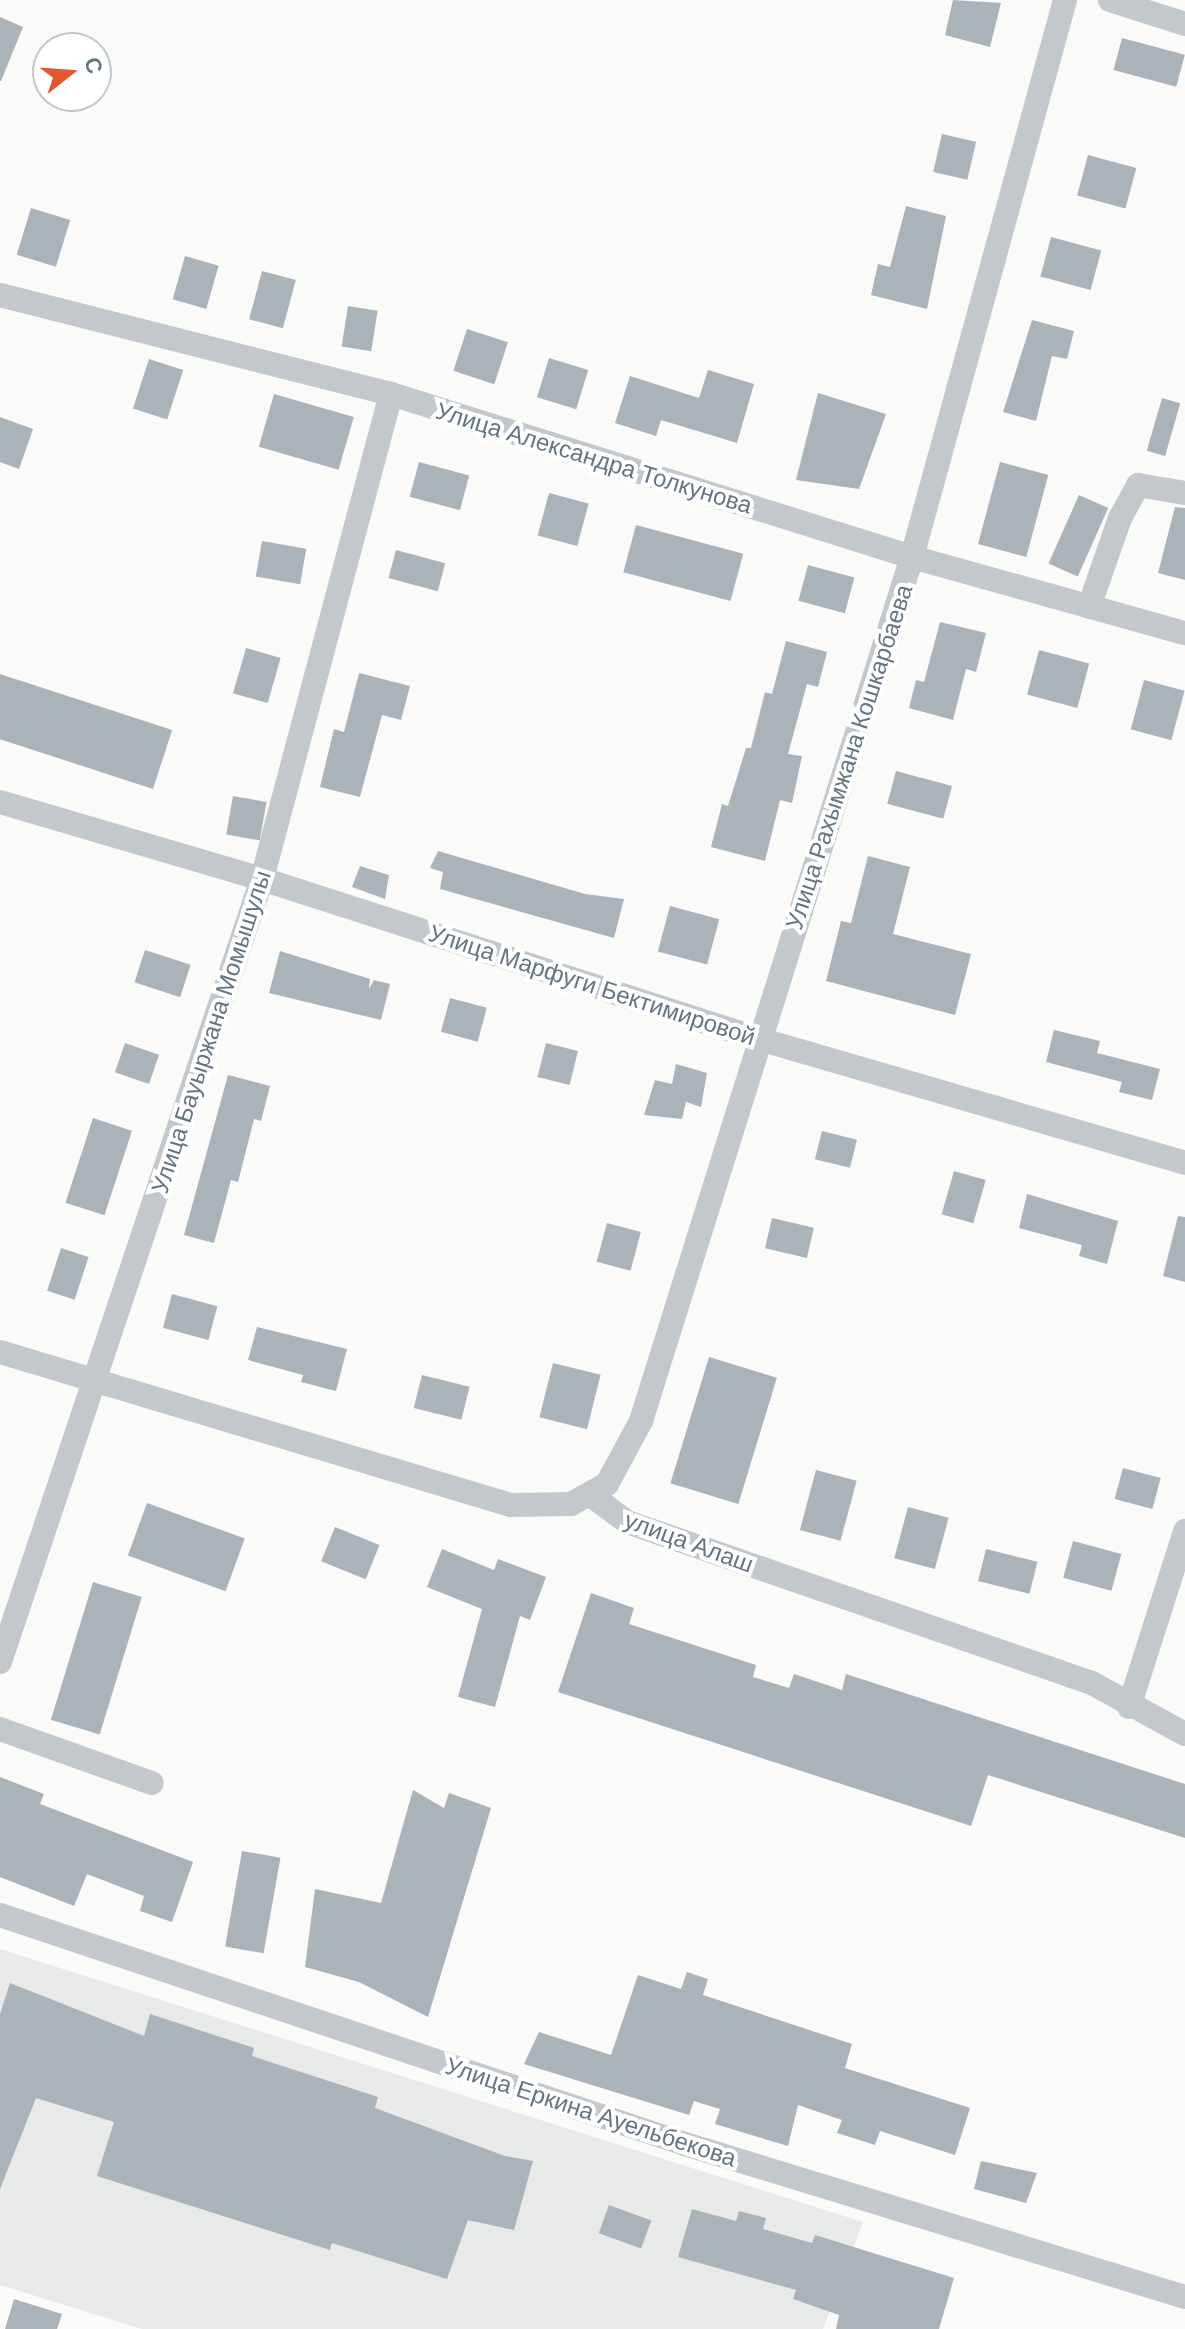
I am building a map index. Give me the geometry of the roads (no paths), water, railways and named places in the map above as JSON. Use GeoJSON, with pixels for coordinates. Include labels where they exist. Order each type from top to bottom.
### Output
{"type":"FeatureCollection","features":[{"type":"Feature","properties":{"kind":"street","name":"Улица Рахымжана Кошкарбаева"},"geometry":{"type":"LineString","coordinates":[[592,1496],[620,1465],[641,1421],[912,557],[1065,0]]}},
{"type":"Feature","properties":{"kind":"street"},"geometry":{"type":"LineString","coordinates":[[1110,0],[1185,24]]}},
{"type":"Feature","properties":{"kind":"street","name":"Улица Александра Толкунова"},"geometry":{"type":"LineString","coordinates":[[0,295],[391,394],[912,557],[1185,633]]}},
{"type":"Feature","properties":{"kind":"street","name":"Улица Бауыржана Момышулы"},"geometry":{"type":"LineString","coordinates":[[0,1662],[262,879],[391,394]]}},
{"type":"Feature","properties":{"kind":"street"},"geometry":{"type":"LineString","coordinates":[[1089,607],[1120,518],[1138,485],[1185,493]]}},
{"type":"Feature","properties":{"kind":"street","name":"Улица Марфуги Бектимировой"},"geometry":{"type":"LineString","coordinates":[[0,802],[262,879],[759,1039],[1185,1163]]}},
{"type":"Feature","properties":{"kind":"street"},"geometry":{"type":"LineString","coordinates":[[0,1352],[511,1505],[556,1506],[592,1496]]}},
{"type":"Feature","properties":{"kind":"street","name":"улица Алаш"},"geometry":{"type":"LineString","coordinates":[[592,1496],[627,1522],[1090,1682],[1129,1707],[1185,1734]]}},
{"type":"Feature","properties":{"kind":"street"},"geometry":{"type":"LineString","coordinates":[[1129,1707],[1185,1531]]}},
{"type":"Feature","properties":{"kind":"street"},"geometry":{"type":"LineString","coordinates":[[1090,1682],[1112,1680],[1142,1666]]}},
{"type":"Feature","properties":{"kind":"street"},"geometry":{"type":"LineString","coordinates":[[0,1729],[152,1783]]}},
{"type":"Feature","properties":{"kind":"street","name":"Улица Еркина Ауельбекова"},"geometry":{"type":"LineString","coordinates":[[0,1915],[685,2144],[1185,2297]]}}]}
